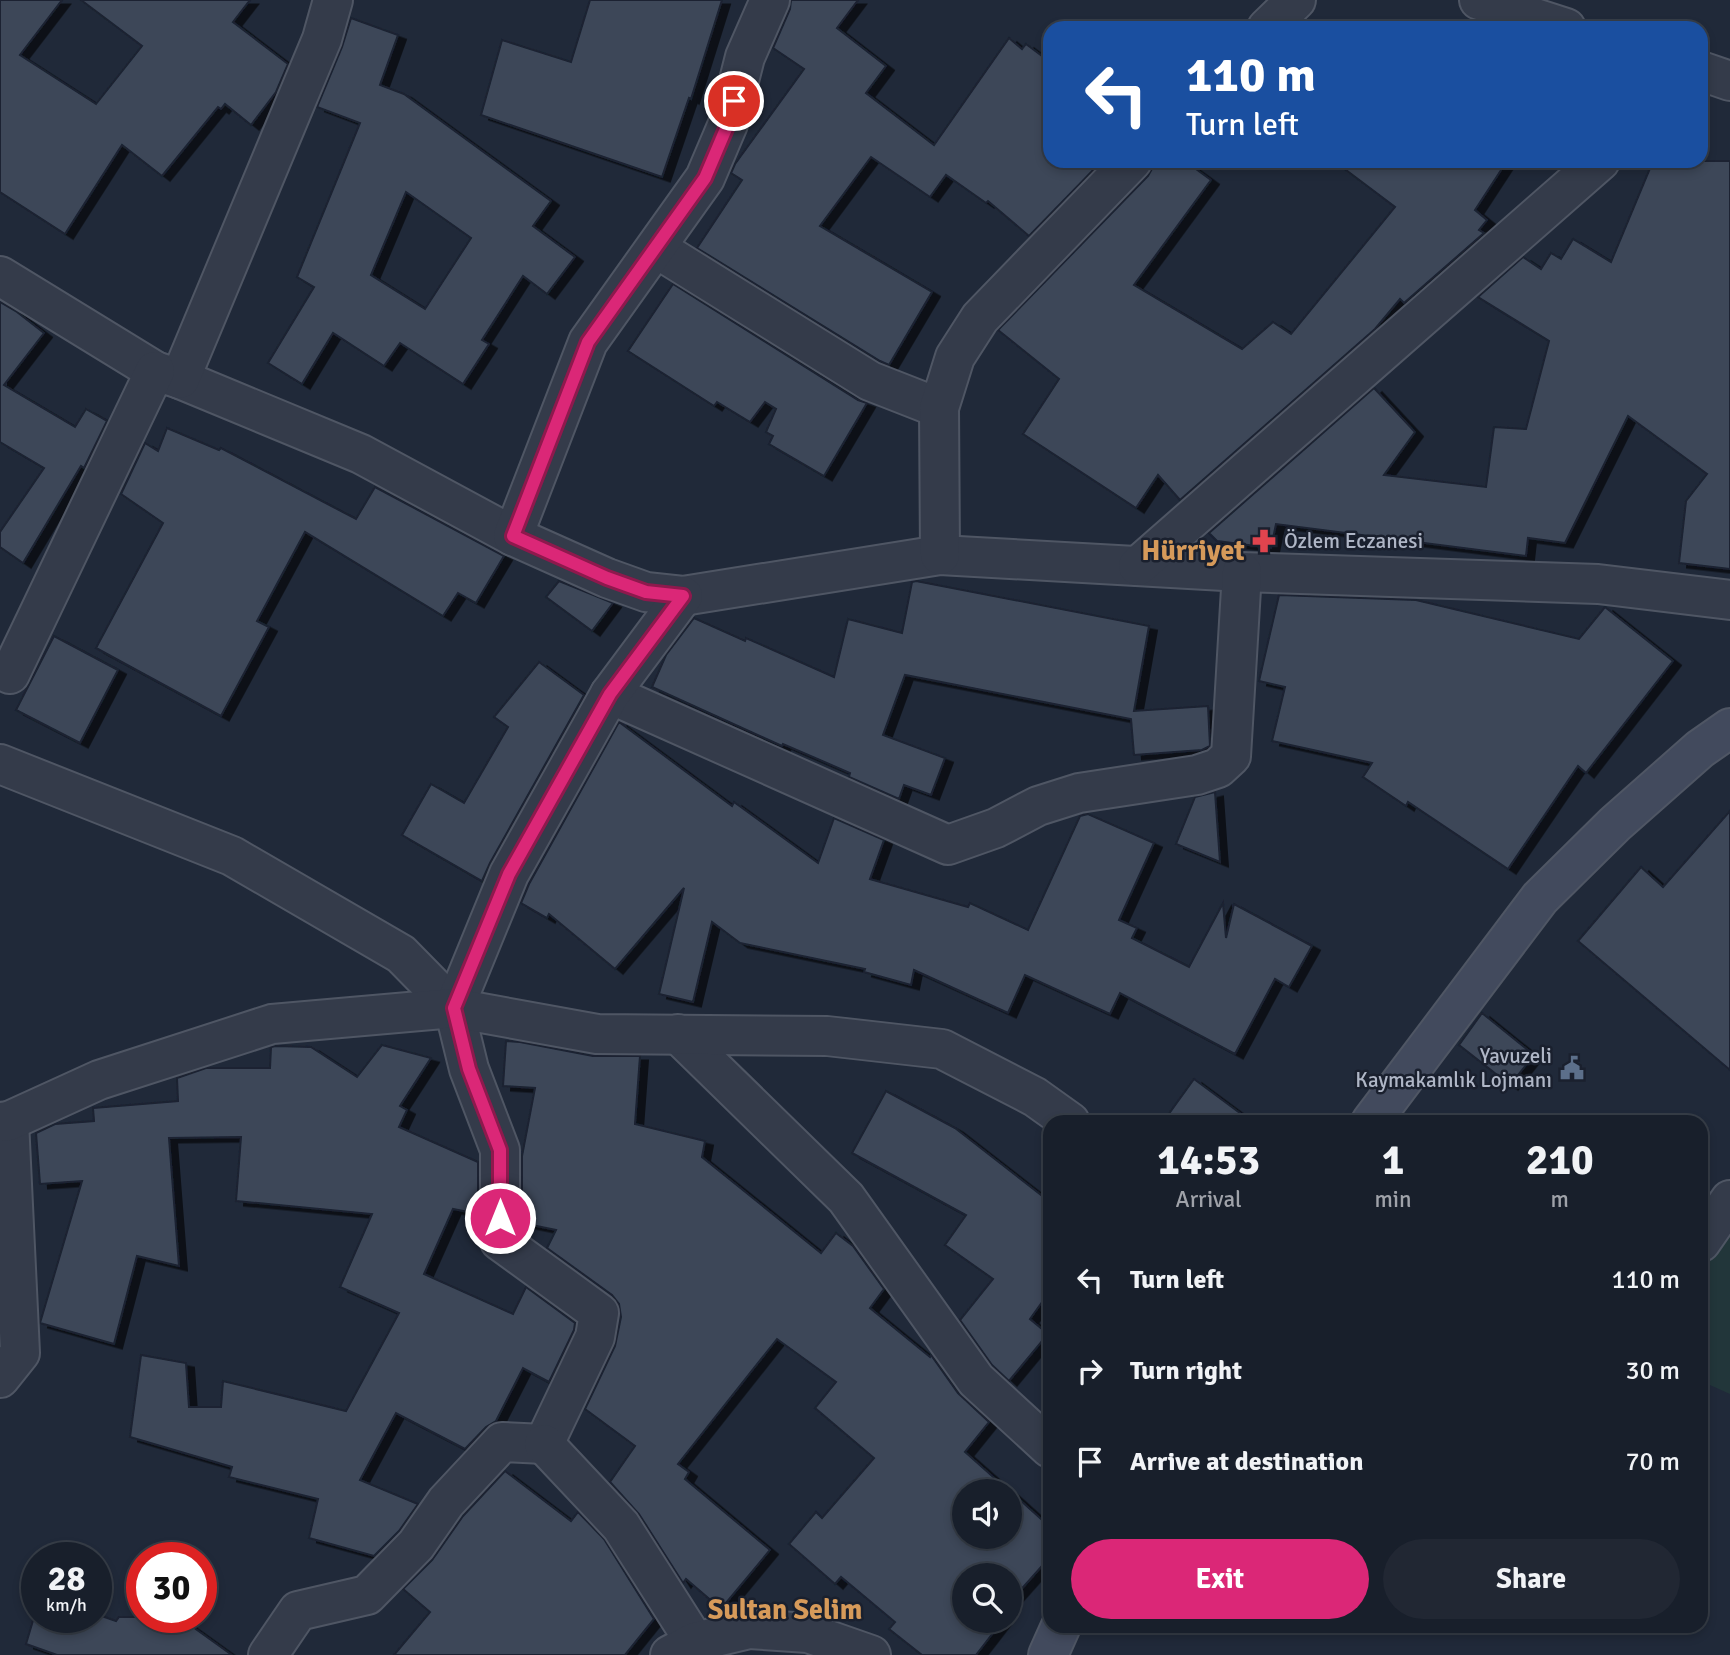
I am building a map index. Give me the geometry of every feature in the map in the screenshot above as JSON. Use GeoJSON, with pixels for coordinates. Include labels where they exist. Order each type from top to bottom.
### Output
{"type":"FeatureCollection","features":[{"type":"Feature","properties":{"kind":"main road"},"geometry":{"type":"LineString","coordinates":[[1376,1115],[1540,898],[1615,824],[1700,749],[1730,728]]}},
{"type":"Feature","properties":{"kind":"main road"},"geometry":{"type":"LineString","coordinates":[[1048,1655],[1057,1633]]}},
{"type":"Feature","properties":{"kind":"street"},"geometry":{"type":"LineString","coordinates":[[10,674],[168,375],[322,39],[332,0]]}},
{"type":"Feature","properties":{"kind":"street"},"geometry":{"type":"LineString","coordinates":[[513,536],[588,342],[705,178],[728,124],[745,57],[770,0]]}},
{"type":"Feature","properties":{"kind":"street"},"geometry":{"type":"LineString","coordinates":[[1275,21],[1296,0]]}},
{"type":"Feature","properties":{"kind":"street"},"geometry":{"type":"LineString","coordinates":[[1479,0],[1544,21]]}},
{"type":"Feature","properties":{"kind":"street"},"geometry":{"type":"LineString","coordinates":[[940,555],[939,408],[955,357],[981,318],[1125,168]]}},
{"type":"Feature","properties":{"kind":"street"},"geometry":{"type":"LineString","coordinates":[[1138,566],[1592,168]]}},
{"type":"Feature","properties":{"kind":"street"},"geometry":{"type":"LineString","coordinates":[[656,248],[870,381],[939,408]]}},
{"type":"Feature","properties":{"kind":"street"},"geometry":{"type":"LineString","coordinates":[[0,276],[168,375],[361,454],[513,536],[607,578],[646,592],[683,596],[940,555],[1242,572],[1598,584],[1730,600]]}},
{"type":"Feature","properties":{"kind":"street"},"geometry":{"type":"LineString","coordinates":[[610,694],[948,845],[996,828],[1038,806],[1079,793],[1197,775],[1218,768],[1231,756],[1242,572]]}},
{"type":"Feature","properties":{"kind":"street"},"geometry":{"type":"LineString","coordinates":[[454,1008],[509,874],[610,694],[683,596]]}},
{"type":"Feature","properties":{"kind":"street"},"geometry":{"type":"LineString","coordinates":[[0,764],[232,856],[401,954],[454,1008],[469,1069],[500,1150],[500,1241],[599,1313],[595,1337],[544,1444]]}},
{"type":"Feature","properties":{"kind":"street"},"geometry":{"type":"LineString","coordinates":[[0,1378],[20,1353],[5,1121],[99,1080],[272,1024],[454,1008],[597,1034],[827,1036],[942,1049],[1035,1097],[1060,1115]]}},
{"type":"Feature","properties":{"kind":"street"},"geometry":{"type":"LineString","coordinates":[[678,1034],[846,1198],[976,1380],[1043,1441]]}},
{"type":"Feature","properties":{"kind":"street"},"geometry":{"type":"LineString","coordinates":[[1708,1232],[1730,1200]]}},
{"type":"Feature","properties":{"kind":"street"},"geometry":{"type":"LineString","coordinates":[[268,1655],[298,1611],[368,1595],[416,1545],[446,1502],[502,1442],[544,1444],[621,1526],[682,1649],[749,1629],[808,1633],[871,1655]]}},
{"type":"Feature","properties":{"kind":"green space"},"geometry":{"type":"Polygon","coordinates":[[[1730,1200],[1730,1394],[1708,1384],[1708,1232],[1730,1200]]]}},
{"type":"Feature","properties":{"kind":"building"},"geometry":{"type":"Polygon","coordinates":[[[0,0],[62,0],[20,55],[96,104],[142,46],[81,0],[250,0],[233,22],[288,64],[276,92],[251,125],[225,104],[221,109],[218,107],[162,176],[122,145],[65,234],[0,192],[0,0]]]}},
{"type":"Feature","properties":{"kind":"building"},"geometry":{"type":"Polygon","coordinates":[[[590,0],[722,0],[691,99],[689,98],[662,177],[481,115],[502,40],[571,62],[590,0]]]}},
{"type":"Feature","properties":{"kind":"building"},"geometry":{"type":"Polygon","coordinates":[[[791,0],[858,0],[837,28],[886,66],[866,93],[934,145],[1009,38],[1022,49],[1026,44],[1043,57],[1043,168],[1095,168],[1029,236],[988,201],[986,203],[946,175],[930,197],[871,157],[820,226],[932,292],[889,365],[697,248],[742,180],[731,173],[735,164],[804,69],[773,48],[790,9],[791,0]]]}},
{"type":"Feature","properties":{"kind":"building"},"geometry":{"type":"Polygon","coordinates":[[[351,18],[398,35],[380,85],[404,94],[551,201],[533,226],[575,257],[547,294],[523,276],[482,340],[489,344],[463,384],[400,343],[384,366],[333,333],[302,384],[268,363],[314,287],[297,277],[360,123],[317,107],[351,18]],[[406,192],[371,275],[425,309],[471,238],[406,192]]]}},
{"type":"Feature","properties":{"kind":"building"},"geometry":{"type":"Polygon","coordinates":[[[1708,161],[1730,161],[1730,569],[1679,563],[1686,501],[1707,474],[1628,416],[1565,543],[1528,538],[1526,556],[1276,524],[1271,548],[1217,541],[1209,533],[1374,388],[1415,432],[1384,475],[1486,487],[1494,427],[1526,429],[1549,341],[1478,297],[1523,257],[1541,269],[1551,253],[1561,259],[1573,239],[1611,262],[1650,168],[1708,168],[1708,161]]]}},
{"type":"Feature","properties":{"kind":"building"},"geometry":{"type":"Polygon","coordinates":[[[1152,168],[1195,168],[1211,180],[1134,285],[1242,349],[1273,322],[1291,334],[1395,207],[1343,168],[1502,168],[1475,210],[1487,220],[1479,230],[1484,233],[1404,303],[1400,299],[1375,329],[1180,500],[1158,475],[1136,508],[1023,434],[1059,379],[998,330],[1148,176],[1152,168]]]}},
{"type":"Feature","properties":{"kind":"building"},"geometry":{"type":"Polygon","coordinates":[[[673,284],[858,400],[867,403],[824,476],[769,444],[773,436],[766,432],[776,409],[765,402],[750,422],[717,402],[714,406],[628,351],[673,284]]]}},
{"type":"Feature","properties":{"kind":"building"},"geometry":{"type":"Polygon","coordinates":[[[0,302],[44,333],[4,385],[75,427],[86,409],[107,421],[84,468],[81,466],[23,563],[0,547],[0,532],[44,468],[0,442],[0,302]]]}},
{"type":"Feature","properties":{"kind":"building"},"geometry":{"type":"Polygon","coordinates":[[[167,428],[219,450],[221,448],[356,519],[375,487],[504,556],[476,603],[458,593],[443,616],[305,532],[257,621],[269,627],[221,716],[96,648],[163,523],[121,494],[145,443],[158,451],[167,428]]]}},
{"type":"Feature","properties":{"kind":"building"},"geometry":{"type":"Polygon","coordinates":[[[559,581],[613,603],[592,631],[546,597],[559,581]]]}},
{"type":"Feature","properties":{"kind":"building"},"geometry":{"type":"Polygon","coordinates":[[[912,582],[1149,626],[1134,711],[1208,706],[1210,746],[1202,750],[1134,755],[1131,719],[905,675],[883,735],[945,758],[931,795],[904,785],[899,799],[849,777],[850,773],[783,744],[782,746],[652,687],[666,655],[694,618],[834,677],[848,619],[902,633],[912,582]]]}},
{"type":"Feature","properties":{"kind":"building"},"geometry":{"type":"Polygon","coordinates":[[[1279,595],[1416,600],[1579,639],[1605,607],[1673,661],[1586,773],[1578,766],[1508,869],[1408,802],[1406,806],[1363,777],[1372,763],[1272,741],[1285,687],[1259,681],[1279,595]]]}},
{"type":"Feature","properties":{"kind":"building"},"geometry":{"type":"Polygon","coordinates":[[[54,636],[118,670],[80,743],[16,710],[54,636]]]}},
{"type":"Feature","properties":{"kind":"building"},"geometry":{"type":"Polygon","coordinates":[[[539,662],[584,695],[482,881],[402,835],[431,784],[464,803],[508,727],[494,717],[539,662]]]}},
{"type":"Feature","properties":{"kind":"building"},"geometry":{"type":"Polygon","coordinates":[[[619,722],[732,806],[734,802],[818,863],[834,818],[884,840],[870,879],[968,907],[970,903],[1028,930],[1080,816],[1088,814],[1154,843],[1119,920],[1137,928],[1132,938],[1189,967],[1223,903],[1226,938],[1234,904],[1312,946],[1289,987],[1275,979],[1235,1054],[1120,993],[1110,1014],[1025,975],[1008,1013],[914,970],[911,985],[864,972],[865,969],[740,943],[712,922],[693,1002],[659,994],[684,888],[615,969],[549,914],[547,918],[521,903],[619,722]]]}},
{"type":"Feature","properties":{"kind":"building"},"geometry":{"type":"Polygon","coordinates":[[[1215,792],[1220,862],[1176,844],[1195,797],[1215,792]]]}},
{"type":"Feature","properties":{"kind":"building"},"geometry":{"type":"Polygon","coordinates":[[[1730,811],[1730,1070],[1578,941],[1641,867],[1663,887],[1730,811]]]}},
{"type":"Feature","properties":{"kind":"building"},"geometry":{"type":"Polygon","coordinates":[[[1482,1013],[1534,1055],[1510,1085],[1459,1045],[1482,1013]]]}},
{"type":"Feature","properties":{"kind":"building"},"geometry":{"type":"Polygon","coordinates":[[[506,1041],[593,1056],[640,1056],[635,1124],[705,1141],[702,1157],[821,1253],[836,1233],[853,1246],[884,1289],[870,1308],[930,1357],[931,1355],[958,1393],[989,1422],[965,1452],[995,1479],[952,1479],[952,1549],[1022,1549],[1022,1502],[1043,1521],[1043,1565],[1022,1588],[1022,1563],[952,1563],[952,1633],[993,1633],[976,1655],[922,1655],[889,1629],[895,1622],[841,1577],[835,1584],[789,1544],[816,1512],[822,1518],[874,1458],[815,1408],[836,1382],[777,1339],[678,1464],[689,1472],[685,1479],[770,1550],[721,1609],[686,1579],[683,1583],[639,1514],[610,1482],[635,1446],[585,1409],[615,1346],[621,1317],[619,1304],[612,1295],[547,1248],[556,1230],[522,1223],[522,1156],[535,1088],[503,1086],[506,1041]]]}},
{"type":"Feature","properties":{"kind":"building"},"geometry":{"type":"Polygon","coordinates":[[[382,1045],[431,1058],[400,1106],[407,1110],[399,1127],[478,1162],[478,1214],[453,1209],[424,1274],[513,1314],[526,1287],[575,1323],[549,1382],[523,1368],[496,1421],[486,1427],[465,1449],[396,1413],[360,1480],[418,1504],[399,1531],[374,1556],[309,1538],[318,1499],[229,1477],[232,1467],[130,1437],[141,1355],[186,1363],[189,1407],[221,1407],[223,1381],[346,1411],[399,1313],[340,1287],[372,1214],[236,1201],[241,1137],[169,1138],[179,1266],[137,1256],[114,1344],[40,1323],[82,1181],[40,1184],[36,1133],[55,1124],[94,1121],[93,1108],[178,1101],[177,1078],[206,1068],[270,1068],[271,1047],[311,1047],[357,1077],[382,1045]]]}},
{"type":"Feature","properties":{"kind":"building"},"geometry":{"type":"Polygon","coordinates":[[[1194,1079],[1243,1115],[1168,1115],[1194,1079]]]}},
{"type":"Feature","properties":{"kind":"building"},"geometry":{"type":"Polygon","coordinates":[[[886,1091],[955,1128],[1043,1197],[1043,1301],[1030,1319],[1043,1330],[1043,1340],[1009,1381],[992,1365],[960,1320],[993,1279],[945,1245],[966,1215],[852,1153],[886,1091]]]}},
{"type":"Feature","properties":{"kind":"building"},"geometry":{"type":"Polygon","coordinates":[[[505,1471],[571,1521],[578,1512],[604,1539],[654,1619],[625,1655],[394,1655],[430,1612],[403,1589],[432,1560],[463,1516],[505,1471]]]}},
{"type":"Feature","properties":{"kind":"building"},"geometry":{"type":"Polygon","coordinates":[[[119,1617],[126,1617],[126,1633],[201,1633],[232,1655],[57,1655],[26,1644],[29,1633],[112,1633],[112,1620],[116,1621],[119,1617]]]}},
{"type":"Feature","properties":{"kind":"place","name":"Özlem Eczanesi"},"geometry":{"type":"Point","coordinates":[1264,541]}},
{"type":"Feature","properties":{"kind":"place","name":"Yavuzeli Kaymakamlık Lojmanı"},"geometry":{"type":"Point","coordinates":[1572,1068]}},
{"type":"Feature","properties":{"kind":"district","name":"Hürriyet"},"geometry":{"type":"Point","coordinates":[1193,551]}},
{"type":"Feature","properties":{"kind":"district","name":"Sultan Selim"},"geometry":{"type":"Point","coordinates":[785,1610]}},
{"type":"Feature","properties":{"kind":"route"},"geometry":{"type":"LineString","coordinates":[[500,1218],[500,1150],[469,1069],[454,1008],[509,874],[610,694],[683,596],[646,592],[607,578],[513,536],[588,342],[705,178],[728,124],[734,101]]}}]}
